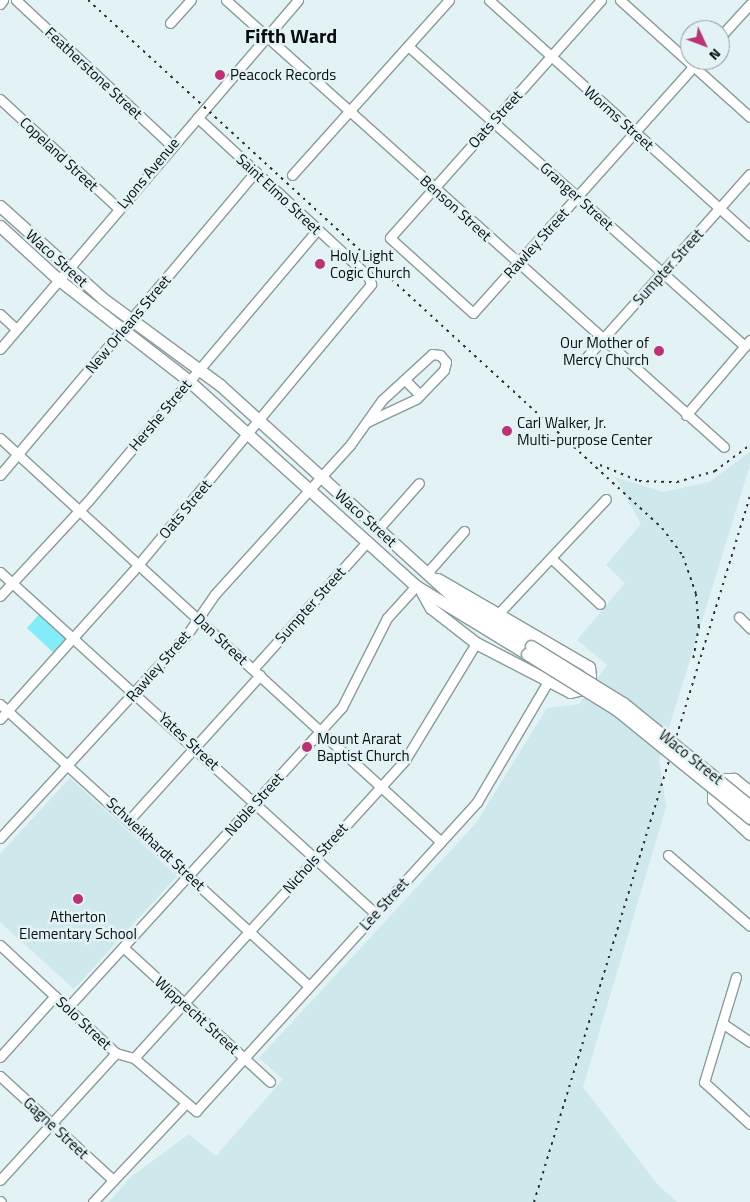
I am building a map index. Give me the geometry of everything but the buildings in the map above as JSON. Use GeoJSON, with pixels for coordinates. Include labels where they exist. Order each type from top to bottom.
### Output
{"type":"FeatureCollection","features":[{"type":"Feature","properties":{"kind":"main road","name":"Waco Street"},"geometry":{"type":"LineString","coordinates":[[0,206],[68,269],[131,320],[199,369],[259,420],[456,600],[617,710],[750,818]]}},
{"type":"Feature","properties":{"kind":"main road","name":"Waco Street"},"geometry":{"type":"LineString","coordinates":[[0,226],[59,280],[122,332],[189,381],[419,588],[623,703],[750,806]]}},
{"type":"Feature","properties":{"kind":"main road"},"geometry":{"type":"LineString","coordinates":[[419,588],[431,608],[476,643],[570,692],[583,689],[590,676],[590,667],[429,575]]}},
{"type":"Feature","properties":{"kind":"main road"},"geometry":{"type":"LineString","coordinates":[[750,792],[734,779],[724,779],[713,790],[713,800],[750,834]]}},
{"type":"Feature","properties":{"kind":"street"},"geometry":{"type":"LineString","coordinates":[[0,4],[3,0]]}},
{"type":"Feature","properties":{"kind":"street","name":"Featherstone Street"},"geometry":{"type":"LineString","coordinates":[[16,0],[171,145]]}},
{"type":"Feature","properties":{"kind":"street"},"geometry":{"type":"LineString","coordinates":[[170,23],[190,0]]}},
{"type":"Feature","properties":{"kind":"street","name":"Benson Street"},"geometry":{"type":"LineString","coordinates":[[226,0],[686,415],[724,447]]}},
{"type":"Feature","properties":{"kind":"street","name":"Lyons Avenue"},"geometry":{"type":"LineString","coordinates":[[0,349],[171,145],[298,0]]}},
{"type":"Feature","properties":{"kind":"street"},"geometry":{"type":"LineString","coordinates":[[292,175],[450,0]]}},
{"type":"Feature","properties":{"kind":"street","name":"Worms Street"},"geometry":{"type":"LineString","coordinates":[[490,0],[750,236]]}},
{"type":"Feature","properties":{"kind":"street","name":"Oats Street"},"geometry":{"type":"LineString","coordinates":[[473,313],[390,238],[601,0]]}},
{"type":"Feature","properties":{"kind":"street"},"geometry":{"type":"LineString","coordinates":[[620,0],[680,50]]}},
{"type":"Feature","properties":{"kind":"street"},"geometry":{"type":"LineString","coordinates":[[730,26],[750,4]]}},
{"type":"Feature","properties":{"kind":"street","name":"Granger Street"},"geometry":{"type":"LineString","coordinates":[[408,46],[663,273],[747,343]]}},
{"type":"Feature","properties":{"kind":"street","name":"Rawley Street"},"geometry":{"type":"LineString","coordinates":[[473,313],[690,70]]}},
{"type":"Feature","properties":{"kind":"street"},"geometry":{"type":"LineString","coordinates":[[703,70],[750,117]]}},
{"type":"Feature","properties":{"kind":"street","name":"Copeland Street"},"geometry":{"type":"LineString","coordinates":[[0,99],[118,208]]}},
{"type":"Feature","properties":{"kind":"street","name":"Saint Elmo Street"},"geometry":{"type":"LineString","coordinates":[[197,117],[368,276],[371,284],[365,296]]}},
{"type":"Feature","properties":{"kind":"street","name":"New Orleans Street"},"geometry":{"type":"LineString","coordinates":[[0,475],[255,172]]}},
{"type":"Feature","properties":{"kind":"street","name":"Sumpter Street"},"geometry":{"type":"LineString","coordinates":[[584,360],[750,174]]}},
{"type":"Feature","properties":{"kind":"street","name":"Hershe Street"},"geometry":{"type":"LineString","coordinates":[[0,596],[81,508],[317,230]]}},
{"type":"Feature","properties":{"kind":"street","name":"Oats Street"},"geometry":{"type":"LineString","coordinates":[[0,719],[76,637],[139,564],[365,296]]}},
{"type":"Feature","properties":{"kind":"street"},"geometry":{"type":"LineString","coordinates":[[0,314],[16,330]]}},
{"type":"Feature","properties":{"kind":"street"},"geometry":{"type":"LineString","coordinates":[[686,415],[747,343]]}},
{"type":"Feature","properties":{"kind":"street","name":"Rawley Street"},"geometry":{"type":"LineString","coordinates":[[1,836],[70,764],[186,636],[198,616],[308,488],[404,380],[432,354],[440,355],[446,362],[444,370],[420,395],[367,422]]}},
{"type":"Feature","properties":{"kind":"street"},"geometry":{"type":"LineString","coordinates":[[404,380],[420,395]]}},
{"type":"Feature","properties":{"kind":"street","name":"Dan Street"},"geometry":{"type":"LineString","coordinates":[[0,438],[81,508],[320,732],[441,842]]}},
{"type":"Feature","properties":{"kind":"street"},"geometry":{"type":"LineString","coordinates":[[379,528],[419,483]]}},
{"type":"Feature","properties":{"kind":"street"},"geometry":{"type":"LineString","coordinates":[[497,615],[606,499]]}},
{"type":"Feature","properties":{"kind":"street"},"geometry":{"type":"LineString","coordinates":[[429,575],[464,531]]}},
{"type":"Feature","properties":{"kind":"street","name":"Sumpter Street"},"geometry":{"type":"LineString","coordinates":[[130,819],[196,746],[367,542]]}},
{"type":"Feature","properties":{"kind":"street"},"geometry":{"type":"LineString","coordinates":[[551,558],[600,604]]}},
{"type":"Feature","properties":{"kind":"street","name":"Yates Street"},"geometry":{"type":"LineString","coordinates":[[0,572],[76,637],[196,746],[376,914]]}},
{"type":"Feature","properties":{"kind":"street","name":"Noble Street"},"geometry":{"type":"LineString","coordinates":[[69,1006],[320,732],[354,688],[387,618],[419,588]]}},
{"type":"Feature","properties":{"kind":"street"},"geometry":{"type":"LineString","coordinates":[[739,617],[750,628]]}},
{"type":"Feature","properties":{"kind":"street","name":"Nichols Street"},"geometry":{"type":"LineString","coordinates":[[134,1058],[405,760],[476,643]]}},
{"type":"Feature","properties":{"kind":"street","name":"Lee Street"},"geometry":{"type":"LineString","coordinates":[[196,1112],[477,802],[549,680]]}},
{"type":"Feature","properties":{"kind":"street","name":"Schweikhardt Street"},"geometry":{"type":"LineString","coordinates":[[0,704],[70,764],[309,986]]}},
{"type":"Feature","properties":{"kind":"street"},"geometry":{"type":"LineString","coordinates":[[668,855],[750,926]]}},
{"type":"Feature","properties":{"kind":"street","name":"Solo Street"},"geometry":{"type":"LineString","coordinates":[[0,945],[55,996],[69,1006],[116,1053],[134,1058],[184,1104],[196,1112]]}},
{"type":"Feature","properties":{"kind":"street","name":"Wipprecht Street"},"geometry":{"type":"LineString","coordinates":[[124,948],[270,1082]]}},
{"type":"Feature","properties":{"kind":"street"},"geometry":{"type":"LineString","coordinates":[[736,977],[704,1082],[750,1124]]}},
{"type":"Feature","properties":{"kind":"street"},"geometry":{"type":"LineString","coordinates":[[0,1057],[55,996]]}},
{"type":"Feature","properties":{"kind":"street"},"geometry":{"type":"LineString","coordinates":[[722,1023],[750,1042]]}},
{"type":"Feature","properties":{"kind":"street"},"geometry":{"type":"LineString","coordinates":[[0,1180],[116,1053]]}},
{"type":"Feature","properties":{"kind":"street","name":"Gagne Street"},"geometry":{"type":"LineString","coordinates":[[0,1076],[113,1180]]}},
{"type":"Feature","properties":{"kind":"street"},"geometry":{"type":"LineString","coordinates":[[93,1202],[184,1104]]}},
{"type":"Feature","properties":{"kind":"shaded area"},"geometry":{"type":"Polygon","coordinates":[[[750,452],[750,465],[659,760],[666,807],[583,1087],[658,1185],[677,1202],[109,1202],[131,1177],[189,1134],[216,1156],[283,1079],[259,1058],[476,823],[547,708],[579,704],[607,665],[577,640],[625,583],[606,565],[641,524],[615,477],[663,492],[709,482],[750,452]]]}},
{"type":"Feature","properties":{"kind":"shaded area"},"geometry":{"type":"Polygon","coordinates":[[[42,611],[70,636],[56,655],[27,628],[42,611]]]}},
{"type":"Feature","properties":{"kind":"shaded area","name":"Atherton Elementary School"},"geometry":{"type":"Polygon","coordinates":[[[70,778],[177,876],[74,989],[0,922],[0,854],[70,778]]]}},
{"type":"Feature","properties":{"kind":"railway"},"geometry":{"type":"LineString","coordinates":[[88,0],[662,528],[683,556],[696,594],[699,626],[693,660]]}},
{"type":"Feature","properties":{"kind":"railway"},"geometry":{"type":"LineString","coordinates":[[600,465],[639,481],[677,482],[715,471],[750,445]]}},
{"type":"Feature","properties":{"kind":"railway"},"geometry":{"type":"LineString","coordinates":[[534,1202],[750,496]]}},
{"type":"Feature","properties":{"kind":"place","name":"Peacock Records"},"geometry":{"type":"Point","coordinates":[220,75]}},
{"type":"Feature","properties":{"kind":"place","name":"Holy Light Cogic Church"},"geometry":{"type":"Point","coordinates":[320,264]}},
{"type":"Feature","properties":{"kind":"place","name":"Our Mother of Mercy Church"},"geometry":{"type":"Point","coordinates":[659,351]}},
{"type":"Feature","properties":{"kind":"place","name":"Carl Walker, Jr. Multi-purpose Center"},"geometry":{"type":"Point","coordinates":[507,431]}},
{"type":"Feature","properties":{"kind":"place","name":"Mount Ararat Baptist Church"},"geometry":{"type":"Point","coordinates":[307,747]}},
{"type":"Feature","properties":{"kind":"place","name":"Atherton Elementary School"},"geometry":{"type":"Point","coordinates":[78,899]}},
{"type":"Feature","properties":{"kind":"district","name":"Fifth Ward"},"geometry":{"type":"Point","coordinates":[291,35]}}]}
